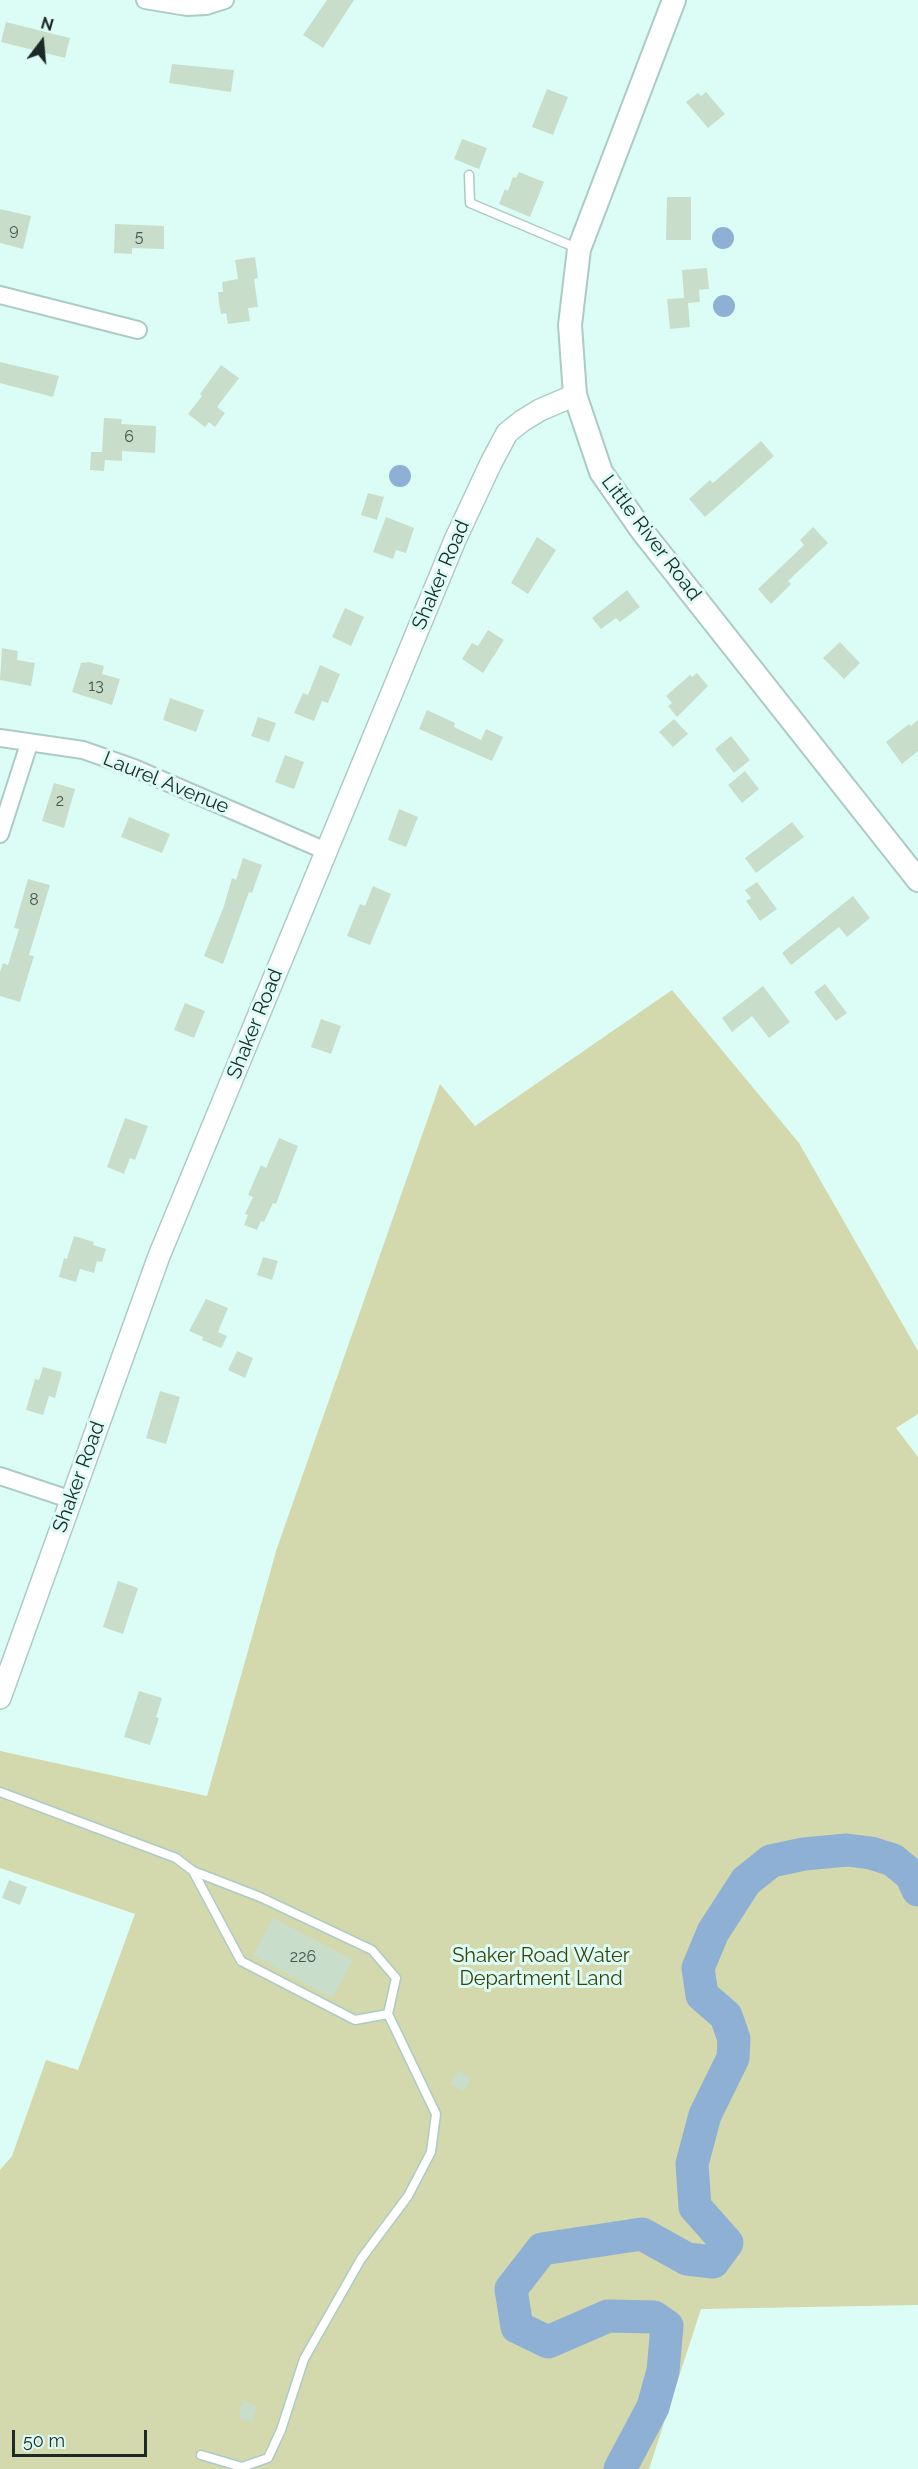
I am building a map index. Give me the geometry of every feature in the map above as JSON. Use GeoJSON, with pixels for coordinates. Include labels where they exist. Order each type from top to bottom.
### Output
{"type":"FeatureCollection","features":[{"type":"Feature","properties":{"kind":"main road","name":"Little River Road"},"geometry":{"type":"LineString","coordinates":[[674,0],[579,249],[570,325],[575,395],[601,472],[643,532],[918,880]]}},
{"type":"Feature","properties":{"kind":"street"},"geometry":{"type":"LineString","coordinates":[[145,0],[187,7],[206,6],[225,0]]}},
{"type":"Feature","properties":{"kind":"street"},"geometry":{"type":"LineString","coordinates":[[0,295],[138,330]]}},
{"type":"Feature","properties":{"kind":"street","name":"Shaker Road"},"geometry":{"type":"LineString","coordinates":[[0,1698],[159,1256],[455,540],[507,434],[540,410],[575,395]]}},
{"type":"Feature","properties":{"kind":"street","name":"Laurel Avenue"},"geometry":{"type":"LineString","coordinates":[[0,738],[83,750],[134,768],[326,850]]}},
{"type":"Feature","properties":{"kind":"street"},"geometry":{"type":"LineString","coordinates":[[0,834],[29,744]]}},
{"type":"Feature","properties":{"kind":"street"},"geometry":{"type":"LineString","coordinates":[[0,1476],[72,1500]]}},
{"type":"Feature","properties":{"kind":"lane"},"geometry":{"type":"LineString","coordinates":[[470,175],[470,203],[579,249]]}},
{"type":"Feature","properties":{"kind":"lane"},"geometry":{"type":"LineString","coordinates":[[0,1792],[176,1858],[192,1871],[260,1897],[372,1950],[396,1978],[388,2014],[436,2114],[431,2151],[408,2196],[361,2259],[304,2359],[281,2430],[268,2458],[242,2467],[201,2456]]}},
{"type":"Feature","properties":{"kind":"lane"},"geometry":{"type":"LineString","coordinates":[[192,1871],[241,1962],[355,2020],[388,2014]]}},
{"type":"Feature","properties":{"kind":"green space","name":"Shaker Road Water Department Land"},"geometry":{"type":"Polygon","coordinates":[[[672,990],[799,1143],[918,1351],[918,1414],[896,1428],[918,1457],[918,2305],[701,2309],[649,2469],[0,2469],[0,2170],[12,2156],[46,2060],[78,2070],[135,1914],[0,1868],[0,1751],[207,1796],[277,1548],[440,1084],[475,1126],[672,990]]]}},
{"type":"Feature","properties":{"kind":"water"},"geometry":{"type":"Polygon","coordinates":[[[723,227],[731,230],[734,238],[731,246],[723,249],[715,246],[712,238],[715,230],[723,227]]]}},
{"type":"Feature","properties":{"kind":"water"},"geometry":{"type":"Polygon","coordinates":[[[724,295],[732,298],[735,306],[732,314],[724,317],[716,314],[713,306],[716,298],[724,295]]]}},
{"type":"Feature","properties":{"kind":"water"},"geometry":{"type":"Polygon","coordinates":[[[400,465],[408,468],[411,476],[408,484],[400,487],[392,484],[389,476],[392,468],[400,465]]]}},
{"type":"Feature","properties":{"kind":"building"},"geometry":{"type":"Polygon","coordinates":[[[327,0],[354,0],[323,48],[303,35],[327,0]]]}},
{"type":"Feature","properties":{"kind":"building"},"geometry":{"type":"Polygon","coordinates":[[[6,22],[70,38],[65,58],[1,42],[6,22]]]}},
{"type":"Feature","properties":{"kind":"building"},"geometry":{"type":"Polygon","coordinates":[[[172,64],[234,70],[231,92],[169,83],[172,64]]]}},
{"type":"Feature","properties":{"kind":"building"},"geometry":{"type":"Polygon","coordinates":[[[547,89],[568,97],[553,135],[532,127],[547,89]]]}},
{"type":"Feature","properties":{"kind":"building"},"geometry":{"type":"Polygon","coordinates":[[[706,92],[725,114],[708,128],[686,102],[698,93],[701,96],[706,92]]]}},
{"type":"Feature","properties":{"kind":"building"},"geometry":{"type":"Polygon","coordinates":[[[462,139],[487,148],[479,169],[454,159],[462,139]]]}},
{"type":"Feature","properties":{"kind":"building"},"geometry":{"type":"Polygon","coordinates":[[[519,172],[544,182],[530,217],[499,204],[505,189],[508,191],[513,177],[516,178],[519,172]]]}},
{"type":"Feature","properties":{"kind":"building"},"geometry":{"type":"Polygon","coordinates":[[[667,197],[691,197],[691,240],[666,240],[667,197]]]}},
{"type":"Feature","properties":{"kind":"building"},"geometry":{"type":"Polygon","coordinates":[[[0,209],[31,216],[23,249],[0,243],[0,209]]]}},
{"type":"Feature","properties":{"kind":"building"},"geometry":{"type":"Polygon","coordinates":[[[115,224],[164,226],[164,249],[132,248],[132,254],[114,253],[115,224]]]}},
{"type":"Feature","properties":{"kind":"building"},"geometry":{"type":"Polygon","coordinates":[[[255,257],[258,278],[254,279],[258,307],[248,308],[250,321],[228,324],[226,313],[221,314],[219,303],[218,292],[223,292],[222,282],[238,279],[235,260],[255,257]]]}},
{"type":"Feature","properties":{"kind":"building"},"geometry":{"type":"Polygon","coordinates":[[[707,268],[709,289],[699,290],[700,302],[688,303],[690,327],[670,329],[667,299],[684,298],[682,270],[707,268]]]}},
{"type":"Feature","properties":{"kind":"building"},"geometry":{"type":"Polygon","coordinates":[[[0,362],[59,376],[53,397],[0,383],[0,362]]]}},
{"type":"Feature","properties":{"kind":"building"},"geometry":{"type":"Polygon","coordinates":[[[221,365],[239,378],[217,407],[225,413],[215,427],[209,422],[205,427],[188,414],[221,365]]]}},
{"type":"Feature","properties":{"kind":"building"},"geometry":{"type":"Polygon","coordinates":[[[104,418],[122,419],[121,424],[156,426],[155,453],[122,451],[122,461],[105,460],[104,471],[90,470],[91,452],[102,452],[104,418]]]}},
{"type":"Feature","properties":{"kind":"building"},"geometry":{"type":"Polygon","coordinates":[[[761,441],[774,456],[705,517],[689,499],[710,480],[713,483],[761,441]]]}},
{"type":"Feature","properties":{"kind":"building"},"geometry":{"type":"Polygon","coordinates":[[[368,493],[384,497],[377,520],[361,515],[368,493]]]}},
{"type":"Feature","properties":{"kind":"building"},"geometry":{"type":"Polygon","coordinates":[[[386,517],[414,528],[406,553],[396,550],[393,559],[373,552],[386,517]]]}},
{"type":"Feature","properties":{"kind":"building"},"geometry":{"type":"Polygon","coordinates":[[[813,527],[828,543],[788,581],[791,584],[771,604],[758,589],[804,545],[800,540],[813,527]]]}},
{"type":"Feature","properties":{"kind":"building"},"geometry":{"type":"Polygon","coordinates":[[[537,537],[556,550],[528,594],[511,583],[537,537]]]}},
{"type":"Feature","properties":{"kind":"building"},"geometry":{"type":"Polygon","coordinates":[[[627,590],[640,607],[620,622],[616,618],[601,629],[592,618],[627,590]]]}},
{"type":"Feature","properties":{"kind":"building"},"geometry":{"type":"Polygon","coordinates":[[[345,608],[364,617],[351,646],[332,637],[345,608]]]}},
{"type":"Feature","properties":{"kind":"building"},"geometry":{"type":"Polygon","coordinates":[[[488,630],[504,640],[483,673],[462,659],[472,643],[478,646],[488,630]]]}},
{"type":"Feature","properties":{"kind":"building"},"geometry":{"type":"Polygon","coordinates":[[[840,642],[860,663],[844,679],[823,658],[840,642]]]}},
{"type":"Feature","properties":{"kind":"building"},"geometry":{"type":"Polygon","coordinates":[[[2,648],[18,651],[17,660],[35,663],[31,686],[0,680],[2,648]]]}},
{"type":"Feature","properties":{"kind":"building"},"geometry":{"type":"Polygon","coordinates":[[[89,662],[104,666],[102,674],[120,679],[112,705],[72,692],[81,663],[89,662]]]}},
{"type":"Feature","properties":{"kind":"building"},"geometry":{"type":"Polygon","coordinates":[[[320,665],[340,674],[328,703],[322,701],[314,721],[294,713],[303,693],[308,695],[320,665]]]}},
{"type":"Feature","properties":{"kind":"building"},"geometry":{"type":"Polygon","coordinates":[[[697,673],[708,686],[677,717],[668,706],[672,703],[666,696],[690,675],[692,677],[697,673]]]}},
{"type":"Feature","properties":{"kind":"building"},"geometry":{"type":"Polygon","coordinates":[[[170,698],[204,710],[196,732],[163,720],[170,698]]]}},
{"type":"Feature","properties":{"kind":"building"},"geometry":{"type":"Polygon","coordinates":[[[427,710],[455,723],[454,727],[481,740],[486,729],[503,737],[492,761],[419,729],[427,710]]]}},
{"type":"Feature","properties":{"kind":"building"},"geometry":{"type":"Polygon","coordinates":[[[258,717],[276,723],[269,742],[251,736],[258,717]]]}},
{"type":"Feature","properties":{"kind":"building"},"geometry":{"type":"Polygon","coordinates":[[[674,719],[688,734],[673,747],[659,732],[674,719]]]}},
{"type":"Feature","properties":{"kind":"building"},"geometry":{"type":"Polygon","coordinates":[[[918,720],[918,751],[902,764],[886,742],[909,724],[911,726],[918,720]]]}},
{"type":"Feature","properties":{"kind":"building"},"geometry":{"type":"Polygon","coordinates":[[[731,736],[750,760],[734,773],[715,749],[731,736]]]}},
{"type":"Feature","properties":{"kind":"building"},"geometry":{"type":"Polygon","coordinates":[[[285,755],[304,762],[294,789],[275,782],[285,755]]]}},
{"type":"Feature","properties":{"kind":"building"},"geometry":{"type":"Polygon","coordinates":[[[745,771],[759,789],[742,803],[728,785],[745,771]]]}},
{"type":"Feature","properties":{"kind":"building"},"geometry":{"type":"Polygon","coordinates":[[[54,783],[75,789],[64,828],[42,821],[54,783]]]}},
{"type":"Feature","properties":{"kind":"building"},"geometry":{"type":"Polygon","coordinates":[[[399,809],[418,817],[406,847],[388,840],[399,809]]]}},
{"type":"Feature","properties":{"kind":"building"},"geometry":{"type":"Polygon","coordinates":[[[129,817],[170,834],[162,853],[121,837],[129,817]]]}},
{"type":"Feature","properties":{"kind":"building"},"geometry":{"type":"Polygon","coordinates":[[[792,822],[804,837],[756,873],[745,858],[792,822]]]}},
{"type":"Feature","properties":{"kind":"building"},"geometry":{"type":"Polygon","coordinates":[[[243,858],[262,865],[252,893],[249,892],[223,964],[204,956],[224,906],[232,878],[236,880],[243,858]]]}},
{"type":"Feature","properties":{"kind":"building"},"geometry":{"type":"Polygon","coordinates":[[[28,879],[50,885],[29,955],[34,956],[20,1002],[0,996],[0,972],[3,963],[8,965],[19,929],[14,928],[28,879]]]}},
{"type":"Feature","properties":{"kind":"building"},"geometry":{"type":"Polygon","coordinates":[[[757,882],[777,909],[760,921],[746,901],[751,898],[745,890],[757,882]]]}},
{"type":"Feature","properties":{"kind":"building"},"geometry":{"type":"Polygon","coordinates":[[[373,886],[391,894],[370,945],[347,936],[360,904],[365,906],[373,886]]]}},
{"type":"Feature","properties":{"kind":"building"},"geometry":{"type":"Polygon","coordinates":[[[853,896],[870,918],[847,937],[839,927],[791,965],[782,953],[853,896]]]}},
{"type":"Feature","properties":{"kind":"building"},"geometry":{"type":"Polygon","coordinates":[[[825,984],[847,1013],[836,1021],[814,992],[825,984]]]}},
{"type":"Feature","properties":{"kind":"building"},"geometry":{"type":"Polygon","coordinates":[[[763,986],[790,1022],[769,1038],[752,1016],[732,1032],[722,1018],[763,986]]]}},
{"type":"Feature","properties":{"kind":"building"},"geometry":{"type":"Polygon","coordinates":[[[185,1003],[205,1011],[194,1038],[174,1030],[185,1003]]]}},
{"type":"Feature","properties":{"kind":"building"},"geometry":{"type":"Polygon","coordinates":[[[321,1019],[341,1026],[331,1054],[311,1047],[321,1019]]]}},
{"type":"Feature","properties":{"kind":"building"},"geometry":{"type":"Polygon","coordinates":[[[125,1118],[148,1126],[135,1160],[130,1158],[124,1174],[107,1167],[125,1118]]]}},
{"type":"Feature","properties":{"kind":"building"},"geometry":{"type":"Polygon","coordinates":[[[279,1138],[298,1146],[276,1204],[273,1203],[264,1222],[261,1221],[257,1230],[244,1225],[248,1215],[245,1214],[253,1197],[248,1195],[261,1165],[266,1168],[279,1138]]]}},
{"type":"Feature","properties":{"kind":"building"},"geometry":{"type":"Polygon","coordinates":[[[74,1236],[94,1242],[93,1245],[106,1249],[102,1262],[97,1261],[94,1273],[80,1269],[76,1282],[59,1277],[64,1258],[67,1259],[74,1236]]]}},
{"type":"Feature","properties":{"kind":"building"},"geometry":{"type":"Polygon","coordinates":[[[263,1257],[278,1261],[272,1280],[257,1275],[263,1257]]]}},
{"type":"Feature","properties":{"kind":"building"},"geometry":{"type":"Polygon","coordinates":[[[206,1299],[228,1308],[218,1332],[227,1336],[221,1348],[202,1340],[203,1337],[189,1331],[206,1299]]]}},
{"type":"Feature","properties":{"kind":"building"},"geometry":{"type":"Polygon","coordinates":[[[237,1351],[253,1358],[245,1378],[228,1370],[237,1351]]]}},
{"type":"Feature","properties":{"kind":"building"},"geometry":{"type":"Polygon","coordinates":[[[43,1367],[62,1372],[55,1398],[49,1396],[43,1415],[26,1410],[35,1379],[39,1380],[43,1367]]]}},
{"type":"Feature","properties":{"kind":"building"},"geometry":{"type":"Polygon","coordinates":[[[160,1391],[180,1397],[166,1444],[146,1438],[160,1391]]]}},
{"type":"Feature","properties":{"kind":"building"},"geometry":{"type":"Polygon","coordinates":[[[118,1581],[138,1588],[123,1634],[103,1627],[118,1581]]]}},
{"type":"Feature","properties":{"kind":"building"},"geometry":{"type":"Polygon","coordinates":[[[139,1691],[162,1698],[156,1717],[159,1718],[150,1745],[124,1737],[139,1691]]]}},
{"type":"Feature","properties":{"kind":"building"},"geometry":{"type":"Polygon","coordinates":[[[9,1880],[27,1887],[20,1905],[2,1898],[9,1880]]]}},
{"type":"Feature","properties":{"kind":"building"},"geometry":{"type":"Polygon","coordinates":[[[273,1918],[353,1960],[332,1998],[253,1955],[273,1918]]]}},
{"type":"Feature","properties":{"kind":"building"},"geometry":{"type":"Polygon","coordinates":[[[458,2071],[471,2078],[464,2091],[450,2084],[458,2071]]]}},
{"type":"Feature","properties":{"kind":"building"},"geometry":{"type":"Polygon","coordinates":[[[243,2401],[257,2406],[252,2422],[238,2418],[243,2401]]]}},
{"type":"Feature","properties":{"kind":"waterway"},"geometry":{"type":"LineString","coordinates":[[620,2469],[653,2407],[663,2371],[667,2326],[654,2317],[608,2316],[548,2342],[517,2327],[511,2289],[542,2249],[642,2234],[687,2259],[713,2262],[727,2243],[695,2207],[692,2164],[705,2115],[733,2058],[734,2039],[726,2016],[702,1995],[698,1968],[713,1932],[746,1881],[771,1861],[804,1854],[847,1850],[871,1853],[893,1860],[911,1875],[918,1890]]}}]}
